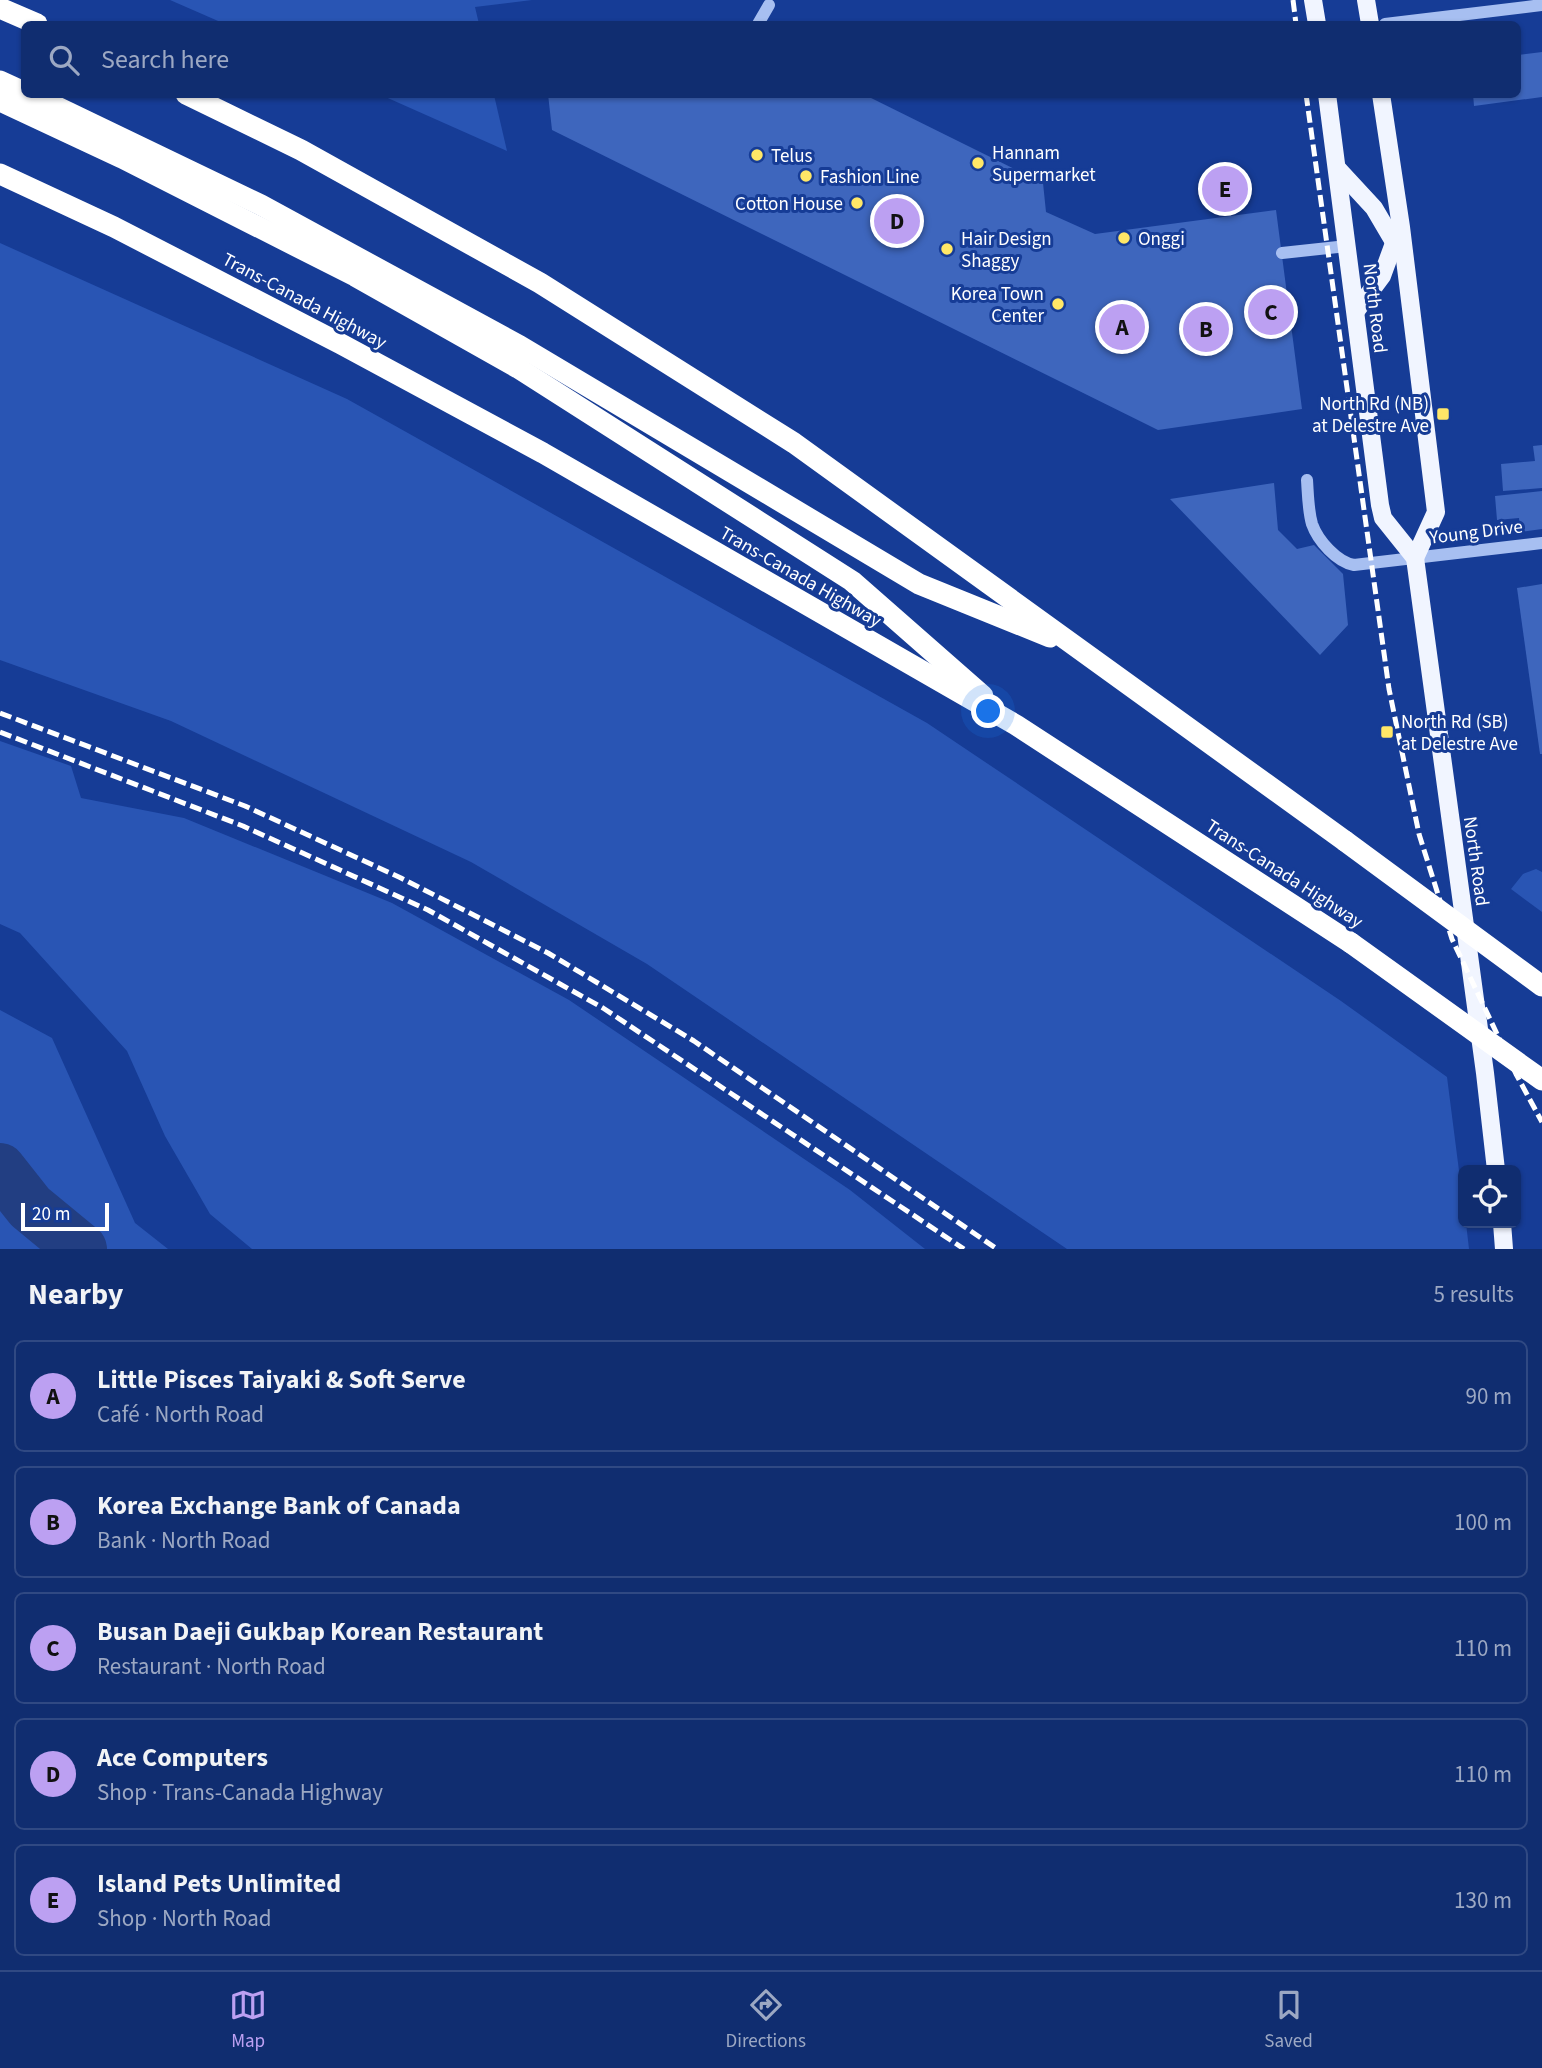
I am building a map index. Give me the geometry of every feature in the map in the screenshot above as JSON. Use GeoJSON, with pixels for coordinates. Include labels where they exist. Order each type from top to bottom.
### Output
{"type":"FeatureCollection","features":[{"type":"Feature","properties":{"kind":"highway"},"geometry":{"type":"LineString","coordinates":[[0,8],[30,21]]}},
{"type":"Feature","properties":{"kind":"highway"},"geometry":{"type":"LineString","coordinates":[[0,81],[21,91]]}},
{"type":"Feature","properties":{"kind":"highway"},"geometry":{"type":"LineString","coordinates":[[39,98],[261,205],[520,346],[919,584],[1084,651]]}},
{"type":"Feature","properties":{"kind":"highway"},"geometry":{"type":"LineString","coordinates":[[194,98],[301,150],[540,283],[794,443],[1542,986]]}},
{"type":"Feature","properties":{"kind":"highway"},"geometry":{"type":"LineString","coordinates":[[0,101],[122,158],[355,276],[518,368],[852,581],[1016,725]]}},
{"type":"Feature","properties":{"kind":"highway","name":"Trans-Canada Highway"},"geometry":{"type":"LineString","coordinates":[[0,174],[114,227],[341,344],[531,447],[1016,725],[1350,943],[1542,1080]]}},
{"type":"Feature","properties":{"kind":"main road"},"geometry":{"type":"LineString","coordinates":[[1313,0],[1316,21]]}},
{"type":"Feature","properties":{"kind":"main road"},"geometry":{"type":"LineString","coordinates":[[1366,0],[1370,21]]}},
{"type":"Feature","properties":{"kind":"main road","name":"North Road"},"geometry":{"type":"LineString","coordinates":[[1328,98],[1380,505],[1383,518],[1415,558],[1495,1165]]}},
{"type":"Feature","properties":{"kind":"main road","name":"North Road"},"geometry":{"type":"LineString","coordinates":[[1381,98],[1399,241],[1432,462],[1436,512],[1415,558]]}},
{"type":"Feature","properties":{"kind":"main road"},"geometry":{"type":"LineString","coordinates":[[1338,168],[1399,241],[1382,276],[1356,310]]}},
{"type":"Feature","properties":{"kind":"main road"},"geometry":{"type":"LineString","coordinates":[[1502,1228],[1504,1249]]}},
{"type":"Feature","properties":{"kind":"street"},"geometry":{"type":"LineString","coordinates":[[760,21],[769,5]]}},
{"type":"Feature","properties":{"kind":"street"},"geometry":{"type":"LineString","coordinates":[[1410,21],[1542,5]]}},
{"type":"Feature","properties":{"kind":"street"},"geometry":{"type":"LineString","coordinates":[[1282,253],[1347,246]]}},
{"type":"Feature","properties":{"kind":"street","name":"Young Drive"},"geometry":{"type":"LineString","coordinates":[[1307,480],[1312,523],[1316,532],[1333,554],[1345,564],[1542,543]]}},
{"type":"Feature","properties":{"kind":"shaded area"},"geometry":{"type":"Polygon","coordinates":[[[170,0],[532,0],[475,7],[478,21],[218,21],[170,0]]]}},
{"type":"Feature","properties":{"kind":"shaded area"},"geometry":{"type":"Polygon","coordinates":[[[388,98],[495,98],[507,151],[388,98]]]}},
{"type":"Feature","properties":{"kind":"shaded area"},"geometry":{"type":"Polygon","coordinates":[[[0,243],[347,399],[927,723],[1341,1001],[1447,1077],[1458,1165],[1458,1228],[1467,1228],[1469,1249],[1067,1249],[647,964],[471,862],[171,721],[0,660],[0,243]]]}},
{"type":"Feature","properties":{"kind":"shaded area"},"geometry":{"type":"Polygon","coordinates":[[[0,741],[71,766],[81,798],[184,818],[392,903],[569,1000],[850,1190],[925,1249],[252,1249],[210,1214],[165,1136],[127,1051],[20,933],[0,924],[0,741]]]}},
{"type":"Feature","properties":{"kind":"shaded area"},"geometry":{"type":"Polygon","coordinates":[[[1536,869],[1542,872],[1542,912],[1511,889],[1523,874],[1536,869]]]}},
{"type":"Feature","properties":{"kind":"shaded area"},"geometry":{"type":"Polygon","coordinates":[[[0,1010],[52,1038],[135,1223],[168,1249],[0,1249],[0,1010]]]}},
{"type":"Feature","properties":{"kind":"building"},"geometry":{"type":"Polygon","coordinates":[[[1542,52],[1542,97],[1474,106],[1473,98],[1521,98],[1521,55],[1542,52]]]}},
{"type":"Feature","properties":{"kind":"building"},"geometry":{"type":"Polygon","coordinates":[[[548,98],[871,98],[1043,183],[1046,212],[1095,234],[1276,210],[1302,409],[1158,430],[552,130],[548,98]]]}},
{"type":"Feature","properties":{"kind":"building"},"geometry":{"type":"Polygon","coordinates":[[[1542,445],[1542,488],[1503,491],[1501,464],[1535,461],[1533,446],[1542,445]]]}},
{"type":"Feature","properties":{"kind":"building"},"geometry":{"type":"Polygon","coordinates":[[[1274,483],[1278,530],[1297,549],[1314,545],[1343,574],[1348,625],[1320,655],[1170,499],[1274,483]]]}},
{"type":"Feature","properties":{"kind":"building"},"geometry":{"type":"Polygon","coordinates":[[[1542,491],[1542,529],[1520,532],[1519,518],[1497,520],[1495,496],[1542,491]]]}},
{"type":"Feature","properties":{"kind":"building"},"geometry":{"type":"Polygon","coordinates":[[[1542,584],[1542,754],[1540,754],[1517,588],[1542,584]]]}},
{"type":"Feature","properties":{"kind":"waterway"},"geometry":{"type":"LineString","coordinates":[[0,1169],[30,1207],[81,1249]]}},
{"type":"Feature","properties":{"kind":"railway"},"geometry":{"type":"LineString","coordinates":[[1293,0],[1296,21]]}},
{"type":"Feature","properties":{"kind":"railway"},"geometry":{"type":"LineString","coordinates":[[1307,98],[1389,689],[1419,834],[1452,939],[1516,1074],[1542,1122]]}},
{"type":"Feature","properties":{"kind":"railway"},"geometry":{"type":"LineString","coordinates":[[0,713],[245,806],[401,878],[548,953],[694,1041],[997,1249]]}},
{"type":"Feature","properties":{"kind":"railway"},"geometry":{"type":"LineString","coordinates":[[0,732],[243,826],[428,910],[603,1008],[964,1249]]}},
{"type":"Feature","properties":{"kind":"place","name":"Telus"},"geometry":{"type":"Point","coordinates":[757,155]}},
{"type":"Feature","properties":{"kind":"place","name":"Hannam Supermarket"},"geometry":{"type":"Point","coordinates":[978,163]}},
{"type":"Feature","properties":{"kind":"place","name":"Fashion Line"},"geometry":{"type":"Point","coordinates":[806,176]}},
{"type":"Feature","properties":{"kind":"place","name":"Island Pets Unlimited"},"geometry":{"type":"Point","coordinates":[1225,189]}},
{"type":"Feature","properties":{"kind":"place","name":"Cotton House"},"geometry":{"type":"Point","coordinates":[857,203]}},
{"type":"Feature","properties":{"kind":"place","name":"Ace Computers"},"geometry":{"type":"Point","coordinates":[897,221]}},
{"type":"Feature","properties":{"kind":"place","name":"Onggi"},"geometry":{"type":"Point","coordinates":[1124,238]}},
{"type":"Feature","properties":{"kind":"place","name":"Hair Design Shaggy"},"geometry":{"type":"Point","coordinates":[947,249]}},
{"type":"Feature","properties":{"kind":"place","name":"Korea Town Center"},"geometry":{"type":"Point","coordinates":[1058,304]}},
{"type":"Feature","properties":{"kind":"place","name":"Busan Daeji Gukbap Korean Restaurant"},"geometry":{"type":"Point","coordinates":[1271,312]}},
{"type":"Feature","properties":{"kind":"place","name":"Little Pisces Taiyaki & Soft Serve"},"geometry":{"type":"Point","coordinates":[1122,327]}},
{"type":"Feature","properties":{"kind":"place","name":"Korea Exchange Bank of Canada"},"geometry":{"type":"Point","coordinates":[1206,329]}},
{"type":"Feature","properties":{"kind":"place","name":"North Rd (NB) at Delestre Ave"},"geometry":{"type":"Point","coordinates":[1443,414]}},
{"type":"Feature","properties":{"kind":"place","name":"North Rd (SB) at Delestre Ave"},"geometry":{"type":"Point","coordinates":[1387,732]}}]}
